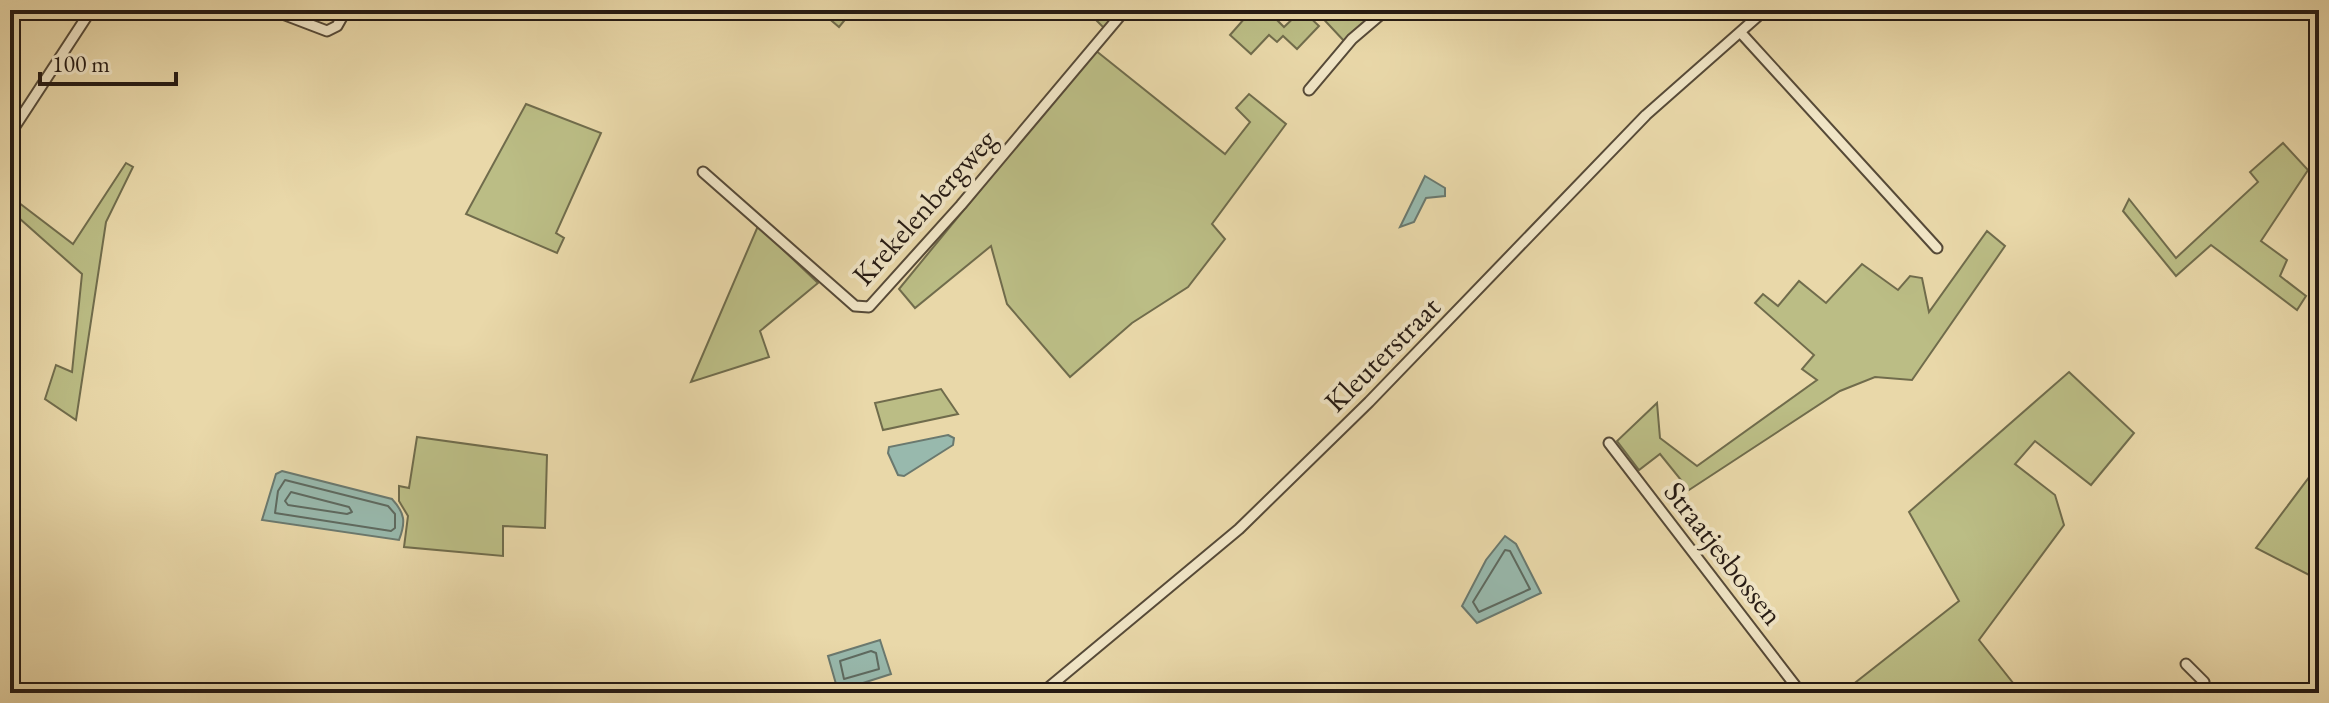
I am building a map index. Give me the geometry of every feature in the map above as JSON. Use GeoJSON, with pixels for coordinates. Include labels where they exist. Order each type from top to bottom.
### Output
{"type":"FeatureCollection","features":[{"type":"Feature","properties":{"kind":"street"},"geometry":{"type":"LineString","coordinates":[[10,134],[91,10]]}},
{"type":"Feature","properties":{"kind":"street"},"geometry":{"type":"LineString","coordinates":[[272,10],[330,31],[346,10]]}},
{"type":"Feature","properties":{"kind":"street","name":"Krekelenbergweg"},"geometry":{"type":"LineString","coordinates":[[703,172],[855,306],[869,307],[961,205],[1125,10]]}},
{"type":"Feature","properties":{"kind":"street"},"geometry":{"type":"LineString","coordinates":[[1309,90],[1352,39],[1386,10]]}},
{"type":"Feature","properties":{"kind":"street","name":"Kleuterstraat"},"geometry":{"type":"LineString","coordinates":[[1042,693],[1239,529],[1369,402],[1646,115],[1765,10]]}},
{"type":"Feature","properties":{"kind":"street"},"geometry":{"type":"LineString","coordinates":[[1741,33],[1937,248]]}},
{"type":"Feature","properties":{"kind":"street","name":"Straatjesbossen"},"geometry":{"type":"LineString","coordinates":[[1609,443],[1801,693]]}},
{"type":"Feature","properties":{"kind":"street"},"geometry":{"type":"LineString","coordinates":[[2186,664],[2204,682],[2200,693]]}},
{"type":"Feature","properties":{"kind":"green space"},"geometry":{"type":"Polygon","coordinates":[[[819,10],[853,10],[839,27],[819,10]]]}},
{"type":"Feature","properties":{"kind":"green space"},"geometry":{"type":"Polygon","coordinates":[[[1086,10],[1119,10],[1104,28],[1086,10]]]}},
{"type":"Feature","properties":{"kind":"green space"},"geometry":{"type":"Polygon","coordinates":[[[1252,10],[1267,10],[1284,27],[1302,10],[1319,26],[1297,49],[1283,36],[1277,42],[1269,35],[1251,54],[1230,35],[1252,10]]]}},
{"type":"Feature","properties":{"kind":"green space"},"geometry":{"type":"Polygon","coordinates":[[[1315,10],[1380,10],[1345,42],[1315,10]]]}},
{"type":"Feature","properties":{"kind":"green space"},"geometry":{"type":"Polygon","coordinates":[[[1095,50],[1225,154],[1250,122],[1236,108],[1249,94],[1286,124],[1212,224],[1225,239],[1188,287],[1132,323],[1070,377],[1007,304],[991,246],[915,308],[899,289],[1095,50]]]}},
{"type":"Feature","properties":{"kind":"green space"},"geometry":{"type":"Polygon","coordinates":[[[526,104],[601,133],[556,233],[564,238],[557,253],[466,214],[526,104]]]}},
{"type":"Feature","properties":{"kind":"green space"},"geometry":{"type":"Polygon","coordinates":[[[2283,143],[2308,170],[2261,241],[2287,260],[2280,276],[2306,296],[2297,310],[2211,245],[2176,276],[2123,211],[2129,199],[2176,258],[2258,182],[2250,172],[2283,143]]]}},
{"type":"Feature","properties":{"kind":"green space"},"geometry":{"type":"Polygon","coordinates":[[[126,163],[133,167],[106,222],[76,420],[45,399],[56,365],[72,372],[82,274],[10,210],[10,196],[73,244],[126,163]]]}},
{"type":"Feature","properties":{"kind":"green space"},"geometry":{"type":"Polygon","coordinates":[[[758,226],[818,283],[760,331],[769,357],[691,382],[758,226]]]}},
{"type":"Feature","properties":{"kind":"green space"},"geometry":{"type":"Polygon","coordinates":[[[1987,231],[2005,246],[1912,380],[1875,377],[1840,391],[1689,490],[1660,454],[1639,470],[1617,441],[1657,403],[1660,438],[1697,466],[1817,380],[1802,369],[1814,355],[1755,303],[1763,294],[1778,306],[1799,281],[1826,303],[1862,264],[1898,290],[1910,276],[1922,278],[1929,312],[1987,231]]]}},
{"type":"Feature","properties":{"kind":"green space"},"geometry":{"type":"Polygon","coordinates":[[[2069,372],[2134,433],[2091,485],[2035,441],[2015,464],[2055,495],[2064,525],[1979,640],[2021,693],[1842,693],[1959,601],[1909,512],[2069,372]]]}},
{"type":"Feature","properties":{"kind":"green space"},"geometry":{"type":"Polygon","coordinates":[[[941,389],[958,414],[883,430],[875,403],[941,389]]]}},
{"type":"Feature","properties":{"kind":"green space"},"geometry":{"type":"Polygon","coordinates":[[[417,437],[547,455],[545,528],[503,526],[503,556],[404,547],[408,516],[399,501],[399,486],[409,488],[417,437]]]}},
{"type":"Feature","properties":{"kind":"green space"},"geometry":{"type":"Polygon","coordinates":[[[2319,464],[2319,580],[2256,548],[2319,464]]]}},
{"type":"Feature","properties":{"kind":"water"},"geometry":{"type":"Polygon","coordinates":[[[1425,176],[1445,188],[1445,196],[1426,198],[1414,222],[1400,227],[1425,176]]]}},
{"type":"Feature","properties":{"kind":"water"},"geometry":{"type":"Polygon","coordinates":[[[948,435],[954,438],[953,445],[904,476],[898,475],[888,453],[889,447],[948,435]]]}},
{"type":"Feature","properties":{"kind":"water"},"geometry":{"type":"Polygon","coordinates":[[[282,471],[392,499],[403,518],[399,540],[262,520],[276,474],[282,471]]]}},
{"type":"Feature","properties":{"kind":"water"},"geometry":{"type":"Polygon","coordinates":[[[1505,536],[1516,544],[1541,593],[1477,623],[1462,606],[1486,560],[1505,536]]]}},
{"type":"Feature","properties":{"kind":"water"},"geometry":{"type":"Polygon","coordinates":[[[880,640],[891,674],[838,691],[828,656],[880,640]]]}}]}
